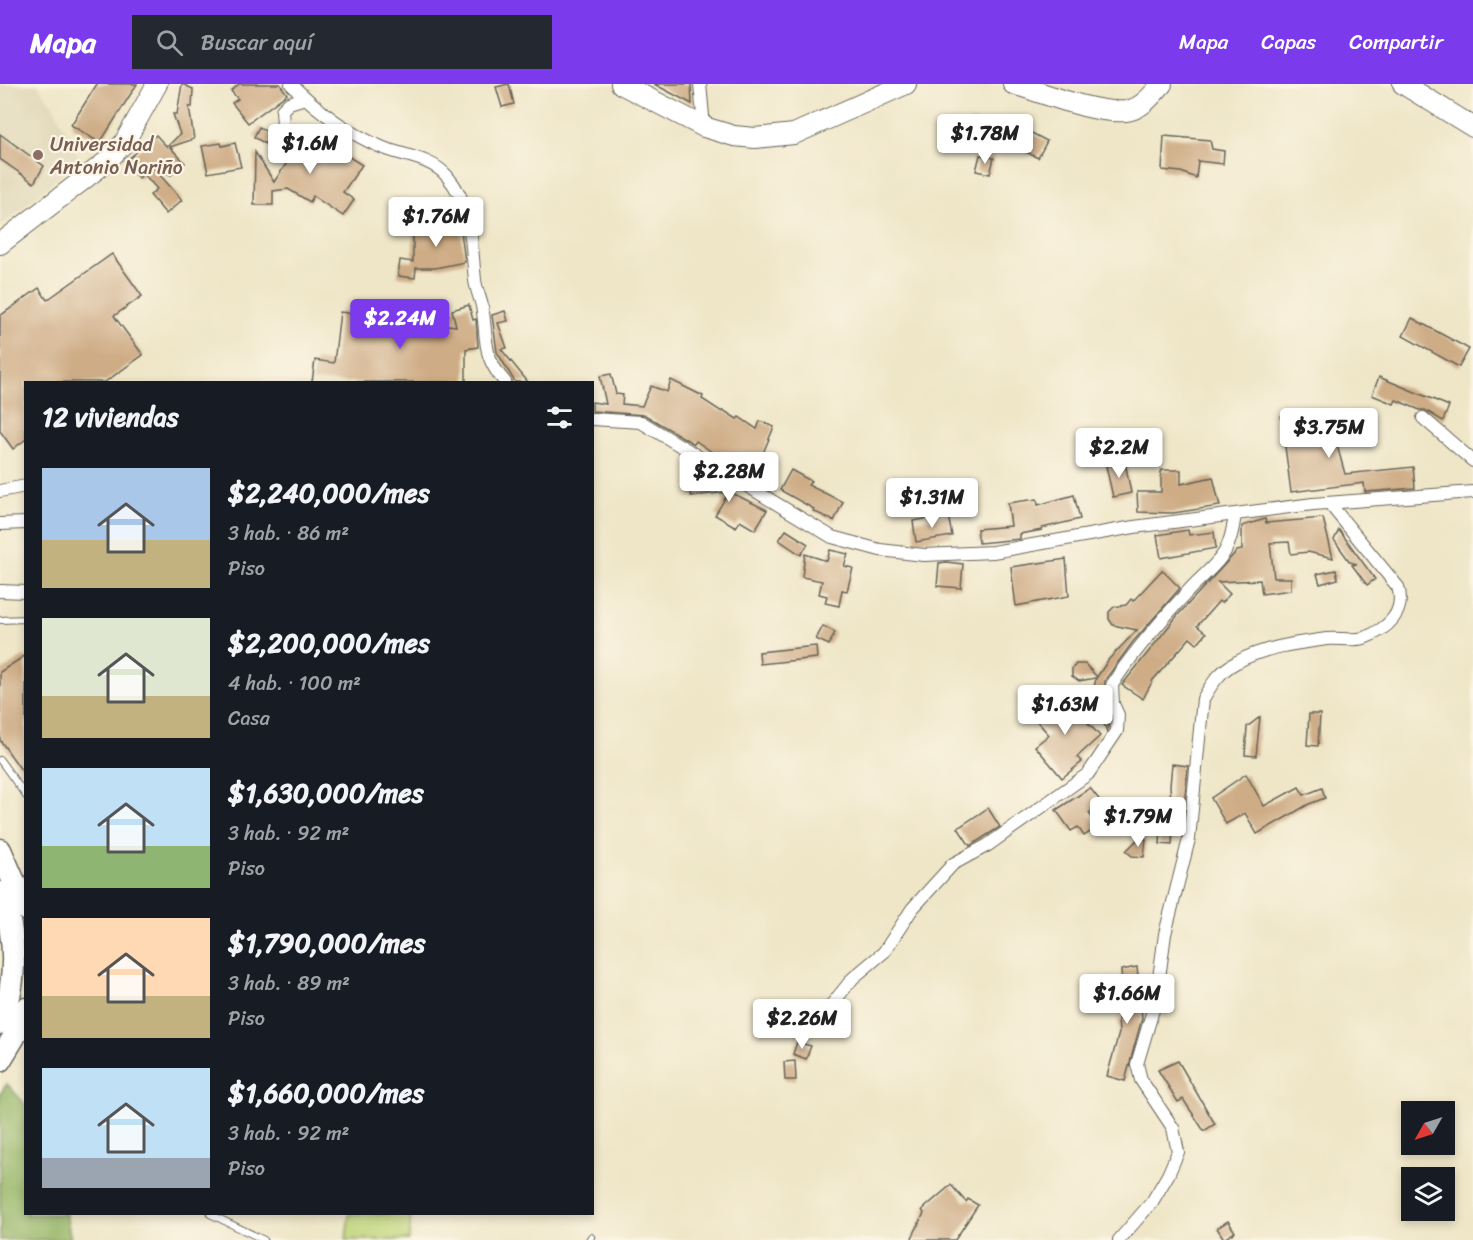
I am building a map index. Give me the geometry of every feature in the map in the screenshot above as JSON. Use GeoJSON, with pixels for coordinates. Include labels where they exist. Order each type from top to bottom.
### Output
{"type":"FeatureCollection","features":[{"type":"Feature","properties":{"kind":"highway"},"geometry":{"type":"LineString","coordinates":[[0,850],[24,904]]}},
{"type":"Feature","properties":{"kind":"highway"},"geometry":{"type":"LineString","coordinates":[[0,893],[5,906],[13,953],[11,992],[0,1023]]}},
{"type":"Feature","properties":{"kind":"highway"},"geometry":{"type":"LineString","coordinates":[[0,1060],[14,1037],[24,1014]]}},
{"type":"Feature","properties":{"kind":"main road"},"geometry":{"type":"LineString","coordinates":[[5,237],[83,182],[112,156],[137,123],[157,84]]}},
{"type":"Feature","properties":{"kind":"main road"},"geometry":{"type":"LineString","coordinates":[[626,85],[704,127],[734,136],[755,138],[794,134],[906,84]]}},
{"type":"Feature","properties":{"kind":"main road"},"geometry":{"type":"LineString","coordinates":[[1013,84],[1097,108],[1126,111],[1149,99],[1162,84]]}},
{"type":"Feature","properties":{"kind":"main road"},"geometry":{"type":"LineString","coordinates":[[1403,84],[1473,127]]}},
{"type":"Feature","properties":{"kind":"street"},"geometry":{"type":"LineString","coordinates":[[291,84],[305,98],[380,146],[426,161],[446,175],[467,214],[473,240],[475,282],[482,306],[486,354],[493,368],[504,381]]}},
{"type":"Feature","properties":{"kind":"street"},"geometry":{"type":"LineString","coordinates":[[700,84],[704,127]]}},
{"type":"Feature","properties":{"kind":"street"},"geometry":{"type":"LineString","coordinates":[[277,156],[292,150],[282,110],[289,103],[305,98]]}},
{"type":"Feature","properties":{"kind":"street"},"geometry":{"type":"LineString","coordinates":[[1423,418],[1473,461]]}},
{"type":"Feature","properties":{"kind":"street"},"geometry":{"type":"LineString","coordinates":[[594,419],[641,422],[832,537],[880,550],[924,555],[993,552],[1134,527],[1329,503],[1473,492]]}},
{"type":"Feature","properties":{"kind":"street"},"geometry":{"type":"LineString","coordinates":[[0,491],[24,486]]}},
{"type":"Feature","properties":{"kind":"street"},"geometry":{"type":"LineString","coordinates":[[1119,1240],[1152,1202],[1178,1152],[1173,1128],[1141,1080],[1137,1064],[1156,1000],[1165,934],[1189,839],[1203,699],[1215,678],[1236,662],[1270,649],[1328,639],[1362,638],[1381,629],[1400,610],[1402,599],[1398,587],[1329,503]]}},
{"type":"Feature","properties":{"kind":"street"},"geometry":{"type":"LineString","coordinates":[[829,1008],[853,978],[884,952],[912,909],[953,864],[988,845],[1088,774],[1117,731],[1118,715],[1113,704],[1112,686],[1192,587],[1221,560],[1233,534],[1235,515]]}},
{"type":"Feature","properties":{"kind":"street"},"geometry":{"type":"LineString","coordinates":[[0,524],[24,523]]}},
{"type":"Feature","properties":{"kind":"street"},"geometry":{"type":"LineString","coordinates":[[0,591],[24,592]]}},
{"type":"Feature","properties":{"kind":"lane"},"geometry":{"type":"LineString","coordinates":[[0,620],[24,619]]}},
{"type":"Feature","properties":{"kind":"lane"},"geometry":{"type":"LineString","coordinates":[[0,760],[24,793]]}},
{"type":"Feature","properties":{"kind":"lane"},"geometry":{"type":"LineString","coordinates":[[212,1215],[264,1240]]}},
{"type":"Feature","properties":{"kind":"shaded area","name":"Universidad Antonio Nariño"},"geometry":{"type":"Polygon","coordinates":[[[0,84],[37,84],[54,107],[80,160],[0,226],[0,84]]]}},
{"type":"Feature","properties":{"kind":"green space"},"geometry":{"type":"Polygon","coordinates":[[[7,1084],[24,1103],[24,1215],[66,1215],[71,1240],[0,1240],[0,1094],[7,1084]]]}},
{"type":"Feature","properties":{"kind":"green space"},"geometry":{"type":"Polygon","coordinates":[[[349,1215],[411,1215],[409,1240],[346,1240],[349,1215]]]}},
{"type":"Feature","properties":{"kind":"building"},"geometry":{"type":"Polygon","coordinates":[[[97,84],[137,84],[100,143],[71,125],[97,84]]]}},
{"type":"Feature","properties":{"kind":"building"},"geometry":{"type":"Polygon","coordinates":[[[182,84],[193,89],[192,107],[189,107],[194,139],[170,147],[185,163],[171,175],[152,166],[182,200],[166,214],[150,195],[157,189],[144,174],[139,178],[125,162],[156,135],[167,147],[180,134],[173,114],[177,114],[182,84]]]}},
{"type":"Feature","properties":{"kind":"building"},"geometry":{"type":"Polygon","coordinates":[[[239,84],[280,84],[287,94],[248,123],[232,103],[238,99],[231,91],[239,84]]]}},
{"type":"Feature","properties":{"kind":"building"},"geometry":{"type":"Polygon","coordinates":[[[509,84],[514,104],[502,107],[496,87],[509,84]]]}},
{"type":"Feature","properties":{"kind":"building"},"geometry":{"type":"Polygon","coordinates":[[[654,84],[691,84],[692,104],[654,84]]]}},
{"type":"Feature","properties":{"kind":"building"},"geometry":{"type":"Polygon","coordinates":[[[971,121],[987,125],[982,144],[966,141],[971,121]]]}},
{"type":"Feature","properties":{"kind":"building"},"geometry":{"type":"Polygon","coordinates":[[[300,126],[362,165],[343,192],[354,200],[343,216],[313,196],[310,202],[288,189],[273,191],[273,205],[254,205],[255,152],[274,182],[288,161],[299,155],[300,148],[295,134],[300,126]]]}},
{"type":"Feature","properties":{"kind":"building"},"geometry":{"type":"Polygon","coordinates":[[[259,127],[278,138],[272,148],[254,137],[259,127]]]}},
{"type":"Feature","properties":{"kind":"building"},"geometry":{"type":"Polygon","coordinates":[[[1026,130],[1047,141],[1038,158],[1020,149],[1020,138],[1026,130]]]}},
{"type":"Feature","properties":{"kind":"building"},"geometry":{"type":"Polygon","coordinates":[[[0,134],[44,166],[34,183],[0,159],[0,134]]]}},
{"type":"Feature","properties":{"kind":"building"},"geometry":{"type":"Polygon","coordinates":[[[1164,136],[1210,140],[1212,149],[1224,151],[1223,164],[1198,161],[1196,178],[1181,172],[1162,170],[1164,136]]]}},
{"type":"Feature","properties":{"kind":"building"},"geometry":{"type":"Polygon","coordinates":[[[221,143],[222,146],[235,143],[241,167],[208,173],[202,146],[221,143]]]}},
{"type":"Feature","properties":{"kind":"building"},"geometry":{"type":"Polygon","coordinates":[[[980,155],[994,158],[990,174],[976,171],[980,155]]]}},
{"type":"Feature","properties":{"kind":"building"},"geometry":{"type":"Polygon","coordinates":[[[459,216],[465,262],[435,268],[416,268],[415,278],[398,276],[400,260],[413,262],[413,232],[442,231],[440,219],[459,216]]]}},
{"type":"Feature","properties":{"kind":"building"},"geometry":{"type":"Polygon","coordinates":[[[112,254],[142,296],[114,316],[143,355],[106,381],[24,381],[24,441],[13,449],[0,431],[0,316],[39,288],[47,300],[112,254]]]}},
{"type":"Feature","properties":{"kind":"building"},"geometry":{"type":"Polygon","coordinates":[[[469,305],[473,320],[476,319],[478,347],[466,349],[466,381],[312,381],[315,360],[334,363],[340,312],[456,326],[452,310],[469,305]]]}},
{"type":"Feature","properties":{"kind":"building"},"geometry":{"type":"Polygon","coordinates":[[[505,311],[508,321],[498,323],[507,348],[501,349],[527,381],[514,381],[497,352],[492,315],[505,311]]]}},
{"type":"Feature","properties":{"kind":"building"},"geometry":{"type":"Polygon","coordinates":[[[1412,318],[1469,349],[1459,367],[1403,336],[1412,318]]]}},
{"type":"Feature","properties":{"kind":"building"},"geometry":{"type":"Polygon","coordinates":[[[611,374],[616,394],[623,395],[622,404],[642,406],[651,386],[667,392],[671,380],[703,396],[702,399],[722,412],[723,410],[737,419],[739,417],[757,429],[760,421],[774,427],[753,477],[744,474],[696,441],[694,444],[645,415],[594,411],[594,402],[606,404],[600,376],[611,374]]]}},
{"type":"Feature","properties":{"kind":"building"},"geometry":{"type":"Polygon","coordinates":[[[1379,377],[1449,406],[1443,421],[1425,410],[1396,400],[1394,404],[1372,395],[1379,377]]]}},
{"type":"Feature","properties":{"kind":"building"},"geometry":{"type":"Polygon","coordinates":[[[1328,413],[1345,474],[1413,467],[1415,488],[1365,492],[1364,483],[1291,492],[1281,416],[1328,413]]]}},
{"type":"Feature","properties":{"kind":"building"},"geometry":{"type":"Polygon","coordinates":[[[1125,462],[1131,493],[1113,497],[1106,466],[1125,462]]]}},
{"type":"Feature","properties":{"kind":"building"},"geometry":{"type":"Polygon","coordinates":[[[791,470],[811,481],[808,485],[843,502],[834,521],[780,490],[791,470]]]}},
{"type":"Feature","properties":{"kind":"building"},"geometry":{"type":"Polygon","coordinates":[[[1161,470],[1181,470],[1181,484],[1213,477],[1220,506],[1173,513],[1138,512],[1137,492],[1161,492],[1161,470]]]}},
{"type":"Feature","properties":{"kind":"building"},"geometry":{"type":"Polygon","coordinates":[[[716,477],[731,486],[730,492],[767,510],[755,530],[740,521],[736,527],[715,515],[729,492],[691,496],[689,479],[716,477]]]}},
{"type":"Feature","properties":{"kind":"building"},"geometry":{"type":"Polygon","coordinates":[[[1074,495],[1080,519],[1020,534],[1020,539],[979,543],[977,529],[1011,526],[1008,503],[1037,499],[1038,505],[1074,495]]]}},
{"type":"Feature","properties":{"kind":"building"},"geometry":{"type":"Polygon","coordinates":[[[948,515],[952,536],[916,542],[913,521],[948,515]]]}},
{"type":"Feature","properties":{"kind":"building"},"geometry":{"type":"Polygon","coordinates":[[[1323,518],[1333,558],[1308,552],[1291,554],[1289,542],[1270,543],[1274,578],[1291,578],[1291,590],[1262,594],[1260,580],[1218,582],[1230,594],[1221,603],[1219,601],[1197,626],[1206,633],[1197,644],[1190,638],[1153,680],[1143,699],[1122,685],[1177,616],[1237,551],[1242,550],[1242,526],[1265,519],[1266,523],[1323,518]]]}},
{"type":"Feature","properties":{"kind":"building"},"geometry":{"type":"Polygon","coordinates":[[[786,530],[808,544],[801,555],[779,540],[786,530]]]}},
{"type":"Feature","properties":{"kind":"building"},"geometry":{"type":"Polygon","coordinates":[[[1188,530],[1189,535],[1214,532],[1216,548],[1161,558],[1157,535],[1188,530]]]}},
{"type":"Feature","properties":{"kind":"building"},"geometry":{"type":"Polygon","coordinates":[[[1339,530],[1375,579],[1367,585],[1352,565],[1357,564],[1350,562],[1334,540],[1339,530]]]}},
{"type":"Feature","properties":{"kind":"building"},"geometry":{"type":"Polygon","coordinates":[[[830,550],[848,554],[844,566],[853,568],[847,591],[842,590],[839,606],[825,603],[827,596],[819,594],[822,581],[802,577],[805,554],[827,561],[830,550]]]}},
{"type":"Feature","properties":{"kind":"building"},"geometry":{"type":"Polygon","coordinates":[[[1066,559],[1069,596],[1016,606],[1011,567],[1066,559]]]}},
{"type":"Feature","properties":{"kind":"building"},"geometry":{"type":"Polygon","coordinates":[[[939,563],[963,564],[961,588],[937,586],[939,563]]]}},
{"type":"Feature","properties":{"kind":"building"},"geometry":{"type":"Polygon","coordinates":[[[1162,570],[1180,588],[1132,643],[1105,680],[1105,704],[1110,717],[1107,732],[1093,693],[1096,678],[1079,681],[1072,676],[1072,669],[1076,664],[1085,664],[1097,677],[1109,659],[1137,630],[1113,625],[1109,619],[1109,612],[1114,607],[1126,605],[1131,599],[1133,601],[1162,570]]]}},
{"type":"Feature","properties":{"kind":"building"},"geometry":{"type":"Polygon","coordinates":[[[1336,570],[1338,579],[1320,584],[1317,574],[1336,570]]]}},
{"type":"Feature","properties":{"kind":"building"},"geometry":{"type":"Polygon","coordinates":[[[823,626],[835,632],[829,645],[816,639],[823,626]]]}},
{"type":"Feature","properties":{"kind":"building"},"geometry":{"type":"Polygon","coordinates":[[[816,646],[817,658],[760,664],[759,652],[816,646]]]}},
{"type":"Feature","properties":{"kind":"building"},"geometry":{"type":"Polygon","coordinates":[[[24,656],[24,774],[0,740],[0,672],[24,656]]]}},
{"type":"Feature","properties":{"kind":"building"},"geometry":{"type":"Polygon","coordinates":[[[1062,695],[1100,736],[1077,757],[1082,762],[1062,778],[1035,746],[1049,735],[1036,720],[1062,695]]]}},
{"type":"Feature","properties":{"kind":"building"},"geometry":{"type":"Polygon","coordinates":[[[1309,714],[1320,714],[1318,746],[1307,745],[1309,714]]]}},
{"type":"Feature","properties":{"kind":"building"},"geometry":{"type":"Polygon","coordinates":[[[1260,717],[1256,756],[1245,755],[1247,727],[1260,717]]]}},
{"type":"Feature","properties":{"kind":"building"},"geometry":{"type":"Polygon","coordinates":[[[1172,764],[1188,766],[1182,826],[1173,827],[1172,845],[1160,844],[1162,813],[1172,813],[1170,786],[1172,764]]]}},
{"type":"Feature","properties":{"kind":"building"},"geometry":{"type":"Polygon","coordinates":[[[1246,774],[1264,806],[1299,787],[1304,795],[1322,788],[1325,798],[1309,804],[1257,834],[1245,813],[1226,824],[1211,798],[1246,774]]]}},
{"type":"Feature","properties":{"kind":"building"},"geometry":{"type":"Polygon","coordinates":[[[1090,788],[1102,803],[1089,813],[1098,827],[1084,836],[1078,827],[1071,831],[1056,810],[1090,788]]]}},
{"type":"Feature","properties":{"kind":"building"},"geometry":{"type":"Polygon","coordinates":[[[988,808],[1000,827],[970,846],[958,828],[988,808]]]}},
{"type":"Feature","properties":{"kind":"building"},"geometry":{"type":"Polygon","coordinates":[[[1135,810],[1146,816],[1140,827],[1129,822],[1135,810]]]}},
{"type":"Feature","properties":{"kind":"building"},"geometry":{"type":"Polygon","coordinates":[[[1138,839],[1146,839],[1144,857],[1132,856],[1126,851],[1138,839]]]}},
{"type":"Feature","properties":{"kind":"building"},"geometry":{"type":"Polygon","coordinates":[[[1137,967],[1142,1018],[1125,1081],[1107,1076],[1119,1033],[1118,1019],[1125,1019],[1121,970],[1137,967]]]}},
{"type":"Feature","properties":{"kind":"building"},"geometry":{"type":"Polygon","coordinates":[[[797,1042],[811,1046],[806,1059],[793,1054],[797,1042]]]}},
{"type":"Feature","properties":{"kind":"building"},"geometry":{"type":"Polygon","coordinates":[[[795,1061],[796,1080],[785,1080],[784,1062],[795,1061]]]}},
{"type":"Feature","properties":{"kind":"building"},"geometry":{"type":"Polygon","coordinates":[[[1178,1061],[1215,1124],[1204,1131],[1183,1099],[1178,1102],[1158,1070],[1178,1061]]]}},
{"type":"Feature","properties":{"kind":"building"},"geometry":{"type":"Polygon","coordinates":[[[951,1185],[966,1202],[968,1199],[978,1205],[955,1240],[911,1240],[924,1213],[922,1210],[951,1185]]]}},
{"type":"Feature","properties":{"kind":"building"},"geometry":{"type":"Polygon","coordinates":[[[1228,1221],[1235,1232],[1224,1239],[1217,1228],[1228,1221]]]}},
{"type":"Feature","properties":{"kind":"place","name":"Universidad Antonio Nariño"},"geometry":{"type":"Point","coordinates":[38,155]}}]}
